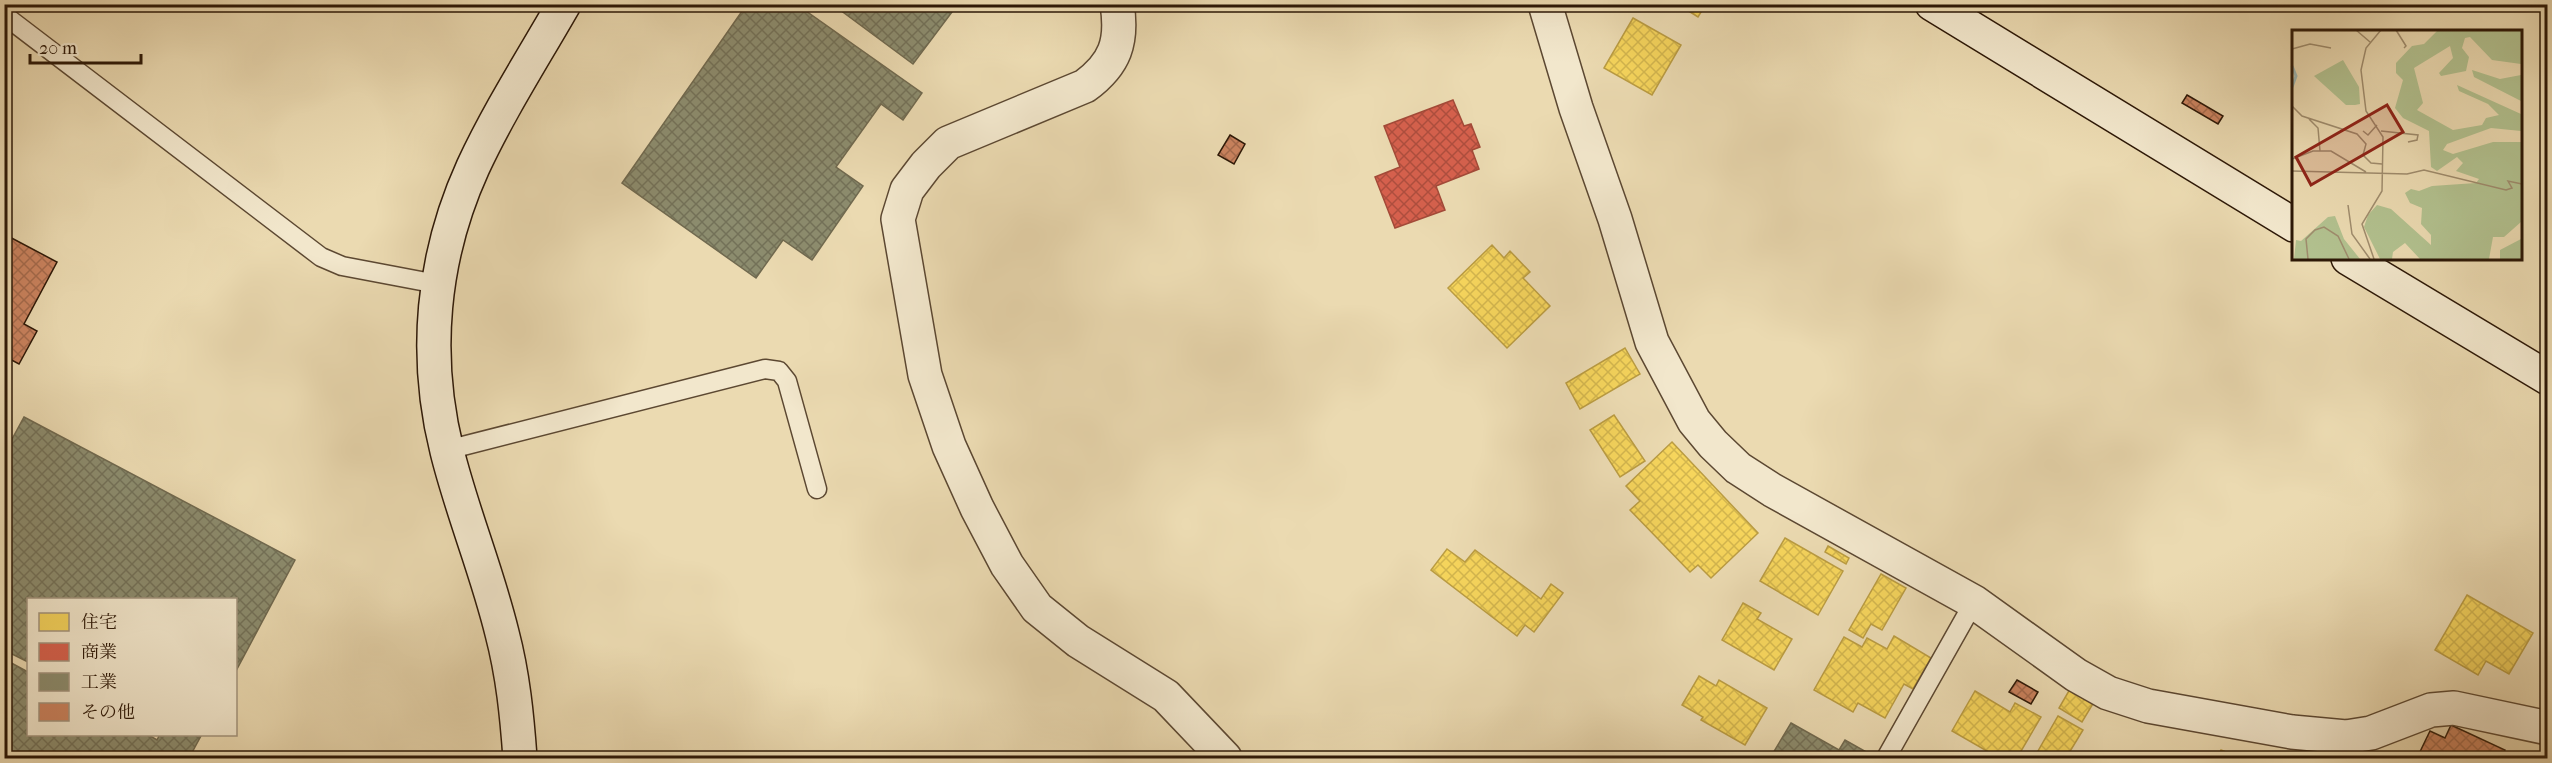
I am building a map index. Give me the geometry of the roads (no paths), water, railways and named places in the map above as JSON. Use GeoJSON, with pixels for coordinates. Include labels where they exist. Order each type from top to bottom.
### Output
{"type":"FeatureCollection","features":[{"type":"Feature","properties":{"kind":"street"},"geometry":{"type":"LineString","coordinates":[[520,759],[516,698],[502,633],[447,450],[435,389],[437,284],[456,210],[472,168],[490,132],[564,4]]}},
{"type":"Feature","properties":{"kind":"street"},"geometry":{"type":"LineString","coordinates":[[1117,4],[1118,36],[1113,56],[1103,73],[1085,86],[948,143],[926,165],[907,190],[898,219],[925,375],[949,446],[1007,565],[1037,608],[1078,640],[1166,696],[1225,759]]}},
{"type":"Feature","properties":{"kind":"street"},"geometry":{"type":"LineString","coordinates":[[1545,4],[1576,108],[1615,219],[1652,342],[1694,421],[1713,444],[1738,468],[1772,490],[1974,602],[2076,675],[2108,693],[2148,706],[2292,732],[2346,737],[2371,733],[2432,710],[2454,708],[2547,728]]}},
{"type":"Feature","properties":{"kind":"street"},"geometry":{"type":"LineString","coordinates":[[1932,4],[2292,224]]}},
{"type":"Feature","properties":{"kind":"street"},"geometry":{"type":"LineString","coordinates":[[2351,260],[2547,378]]}},
{"type":"Feature","properties":{"kind":"lane"},"geometry":{"type":"LineString","coordinates":[[4,15],[321,257],[342,266],[437,284]]}},
{"type":"Feature","properties":{"kind":"lane"},"geometry":{"type":"LineString","coordinates":[[447,450],[765,369],[779,371],[787,381],[817,489]]}},
{"type":"Feature","properties":{"kind":"lane"},"geometry":{"type":"LineString","coordinates":[[1886,759],[1974,602]]}}]}
